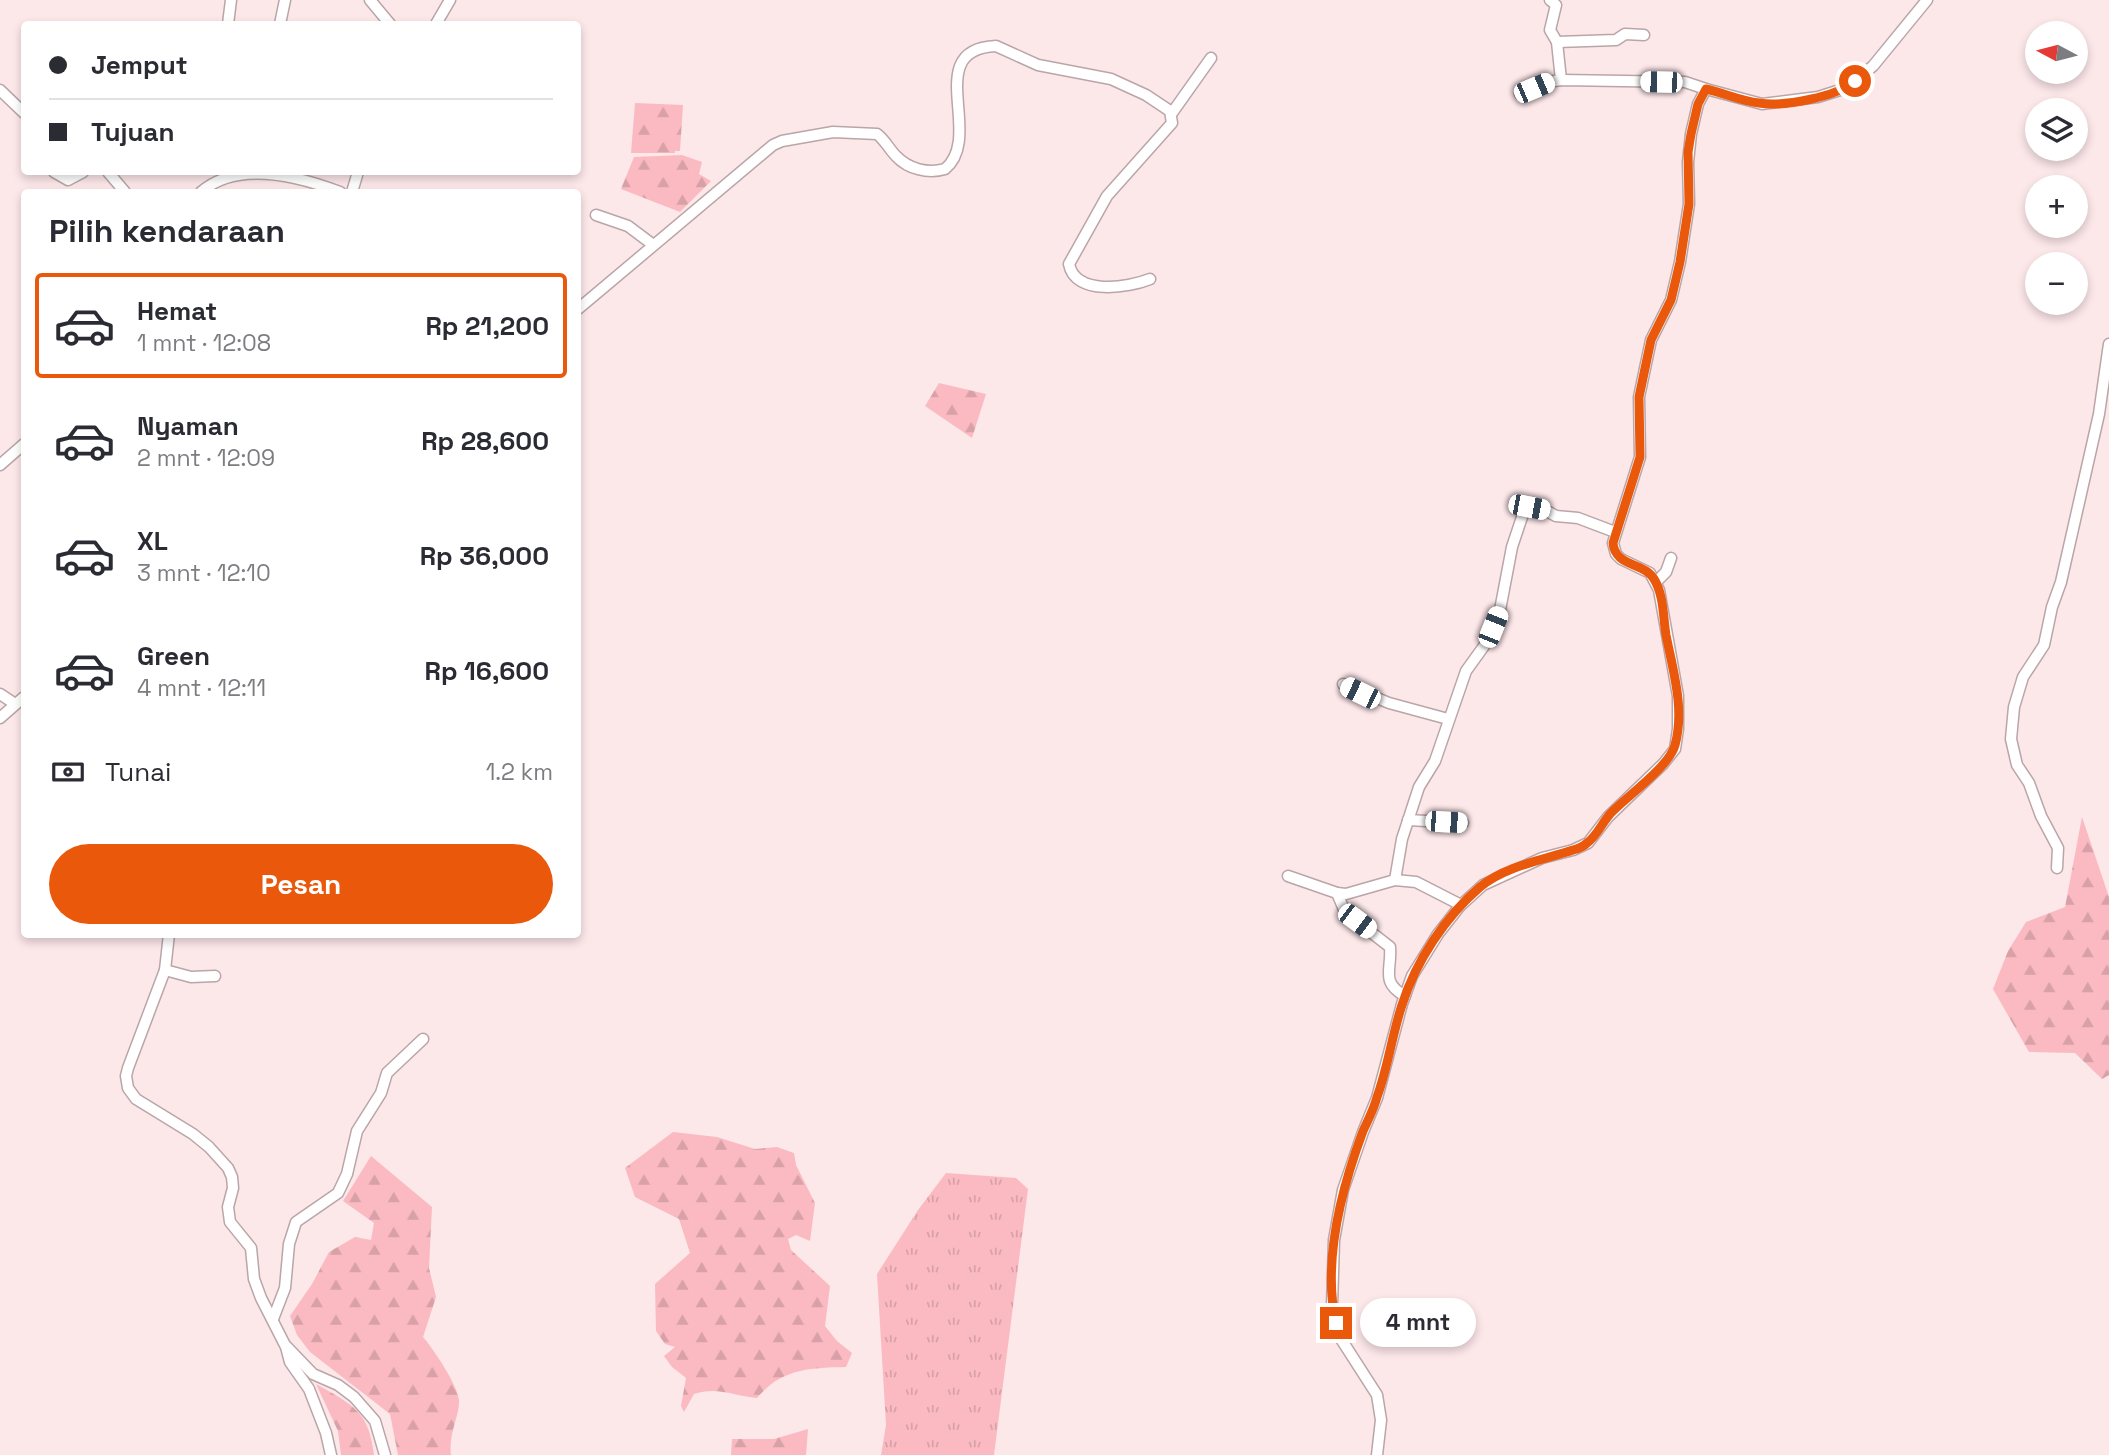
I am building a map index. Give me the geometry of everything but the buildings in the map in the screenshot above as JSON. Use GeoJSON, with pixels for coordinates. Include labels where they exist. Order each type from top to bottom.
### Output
{"type":"FeatureCollection","features":[{"type":"Feature","properties":{"kind":"street"},"geometry":{"type":"LineString","coordinates":[[228,21],[231,0]]}},
{"type":"Feature","properties":{"kind":"street"},"geometry":{"type":"LineString","coordinates":[[281,21],[285,0]]}},
{"type":"Feature","properties":{"kind":"street"},"geometry":{"type":"LineString","coordinates":[[370,0],[388,21]]}},
{"type":"Feature","properties":{"kind":"street"},"geometry":{"type":"LineString","coordinates":[[438,21],[450,0]]}},
{"type":"Feature","properties":{"kind":"street"},"geometry":{"type":"LineString","coordinates":[[1550,0],[1556,5],[1550,30],[1557,42],[1561,80]]}},
{"type":"Feature","properties":{"kind":"street"},"geometry":{"type":"LineString","coordinates":[[1520,94],[1548,82],[1561,80],[1683,82],[1762,104],[1807,99],[1849,86],[1873,66],[1927,0]]}},
{"type":"Feature","properties":{"kind":"street"},"geometry":{"type":"LineString","coordinates":[[1557,42],[1616,40],[1625,34],[1644,35]]}},
{"type":"Feature","properties":{"kind":"street"},"geometry":{"type":"LineString","coordinates":[[581,306],[652,244],[680,224],[770,147],[782,141],[833,132],[877,134],[895,156],[908,166],[927,170],[945,169],[956,156],[960,136],[957,76],[963,60],[979,48],[996,46],[1038,65],[1111,79],[1146,95],[1172,113]]}},
{"type":"Feature","properties":{"kind":"street"},"geometry":{"type":"LineString","coordinates":[[1150,279],[1126,287],[1083,283],[1073,274],[1069,264],[1107,196],[1169,127],[1173,120],[1172,113],[1211,58]]}},
{"type":"Feature","properties":{"kind":"street"},"geometry":{"type":"LineString","coordinates":[[1377,1455],[1381,1406],[1372,1386],[1341,1339],[1336,1323],[1332,1306],[1334,1252],[1343,1190],[1377,1097],[1412,976],[1438,934],[1461,905],[1493,879],[1588,843],[1608,817],[1675,749],[1678,696],[1659,590],[1650,573],[1626,562],[1616,554],[1613,543],[1640,457],[1639,397],[1651,340],[1671,300],[1680,262],[1689,204],[1688,152],[1698,104],[1706,89]]}},
{"type":"Feature","properties":{"kind":"street"},"geometry":{"type":"LineString","coordinates":[[0,90],[21,110]]}},
{"type":"Feature","properties":{"kind":"street"},"geometry":{"type":"LineString","coordinates":[[59,175],[68,180],[77,175]]}},
{"type":"Feature","properties":{"kind":"street"},"geometry":{"type":"LineString","coordinates":[[111,175],[122,189]]}},
{"type":"Feature","properties":{"kind":"street"},"geometry":{"type":"LineString","coordinates":[[205,189],[221,175]]}},
{"type":"Feature","properties":{"kind":"street"},"geometry":{"type":"LineString","coordinates":[[235,175],[280,177],[328,189]]}},
{"type":"Feature","properties":{"kind":"street"},"geometry":{"type":"LineString","coordinates":[[596,215],[628,226],[652,244]]}},
{"type":"Feature","properties":{"kind":"street"},"geometry":{"type":"LineString","coordinates":[[2057,868],[2058,848],[2041,816],[2029,783],[2017,765],[2011,747],[2013,713],[2024,677],[2044,645],[2052,607],[2061,582],[2099,414],[2109,344]]}},
{"type":"Feature","properties":{"kind":"street"},"geometry":{"type":"LineString","coordinates":[[0,465],[21,447]]}},
{"type":"Feature","properties":{"kind":"street"},"geometry":{"type":"LineString","coordinates":[[1395,880],[1408,820],[1419,787],[1435,761],[1466,671],[1483,646],[1500,610],[1512,547],[1525,508],[1543,510],[1556,516],[1578,518],[1615,532]]}},
{"type":"Feature","properties":{"kind":"street"},"geometry":{"type":"LineString","coordinates":[[1656,582],[1666,572],[1671,558]]}},
{"type":"Feature","properties":{"kind":"street"},"geometry":{"type":"LineString","coordinates":[[1343,684],[1389,703],[1448,719]]}},
{"type":"Feature","properties":{"kind":"street"},"geometry":{"type":"LineString","coordinates":[[0,694],[15,704]]}},
{"type":"Feature","properties":{"kind":"street"},"geometry":{"type":"LineString","coordinates":[[0,718],[21,699]]}},
{"type":"Feature","properties":{"kind":"street"},"geometry":{"type":"LineString","coordinates":[[1408,820],[1463,823]]}},
{"type":"Feature","properties":{"kind":"street"},"geometry":{"type":"LineString","coordinates":[[1288,876],[1346,894],[1395,880],[1416,882],[1461,905]]}},
{"type":"Feature","properties":{"kind":"street"},"geometry":{"type":"LineString","coordinates":[[1337,893],[1345,912],[1390,947],[1388,976],[1393,989],[1405,996]]}},
{"type":"Feature","properties":{"kind":"street"},"geometry":{"type":"LineString","coordinates":[[169,938],[165,970],[128,1068],[128,1088],[143,1105],[209,1147],[228,1168],[233,1188],[228,1216],[234,1228],[251,1248],[254,1279],[261,1298],[286,1347],[290,1362],[309,1389],[326,1433],[331,1455]]}},
{"type":"Feature","properties":{"kind":"street"},"geometry":{"type":"LineString","coordinates":[[165,970],[191,977],[215,976]]}},
{"type":"Feature","properties":{"kind":"street"},"geometry":{"type":"LineString","coordinates":[[273,1319],[285,1288],[289,1244],[296,1222],[338,1193],[347,1174],[357,1131],[381,1093],[387,1073],[423,1039]]}},
{"type":"Feature","properties":{"kind":"street"},"geometry":{"type":"LineString","coordinates":[[286,1347],[313,1374],[338,1385],[354,1397],[375,1422],[385,1455]]}},
{"type":"Feature","properties":{"kind":"green space"},"geometry":{"type":"Polygon","coordinates":[[[635,103],[683,105],[680,151],[631,153],[635,103]]]}},
{"type":"Feature","properties":{"kind":"green space"},"geometry":{"type":"Polygon","coordinates":[[[682,155],[702,162],[699,174],[711,181],[680,212],[621,189],[634,157],[682,155]]]}},
{"type":"Feature","properties":{"kind":"green space"},"geometry":{"type":"Polygon","coordinates":[[[939,383],[986,394],[972,438],[925,406],[939,383]]]}},
{"type":"Feature","properties":{"kind":"green space"},"geometry":{"type":"Polygon","coordinates":[[[2082,817],[2109,897],[2109,1075],[2102,1079],[2075,1053],[2029,1052],[1993,989],[2008,951],[2026,922],[2065,907],[2082,817]]]}},
{"type":"Feature","properties":{"kind":"green space"},"geometry":{"type":"Polygon","coordinates":[[[673,1132],[717,1137],[755,1149],[777,1147],[794,1153],[796,1165],[815,1203],[810,1241],[796,1235],[788,1239],[791,1250],[830,1286],[825,1326],[837,1341],[852,1353],[846,1367],[809,1369],[787,1375],[757,1398],[718,1391],[694,1394],[684,1412],[681,1406],[686,1378],[672,1367],[664,1356],[675,1347],[665,1344],[656,1331],[655,1284],[690,1253],[679,1219],[635,1197],[625,1168],[673,1132]]]}},
{"type":"Feature","properties":{"kind":"green space"},"geometry":{"type":"Polygon","coordinates":[[[371,1156],[432,1207],[429,1268],[436,1297],[423,1337],[450,1376],[459,1400],[451,1440],[451,1455],[398,1455],[390,1414],[310,1352],[297,1335],[290,1316],[312,1284],[329,1252],[355,1237],[371,1240],[374,1223],[343,1201],[371,1156]]]}},
{"type":"Feature","properties":{"kind":"green space"},"geometry":{"type":"Polygon","coordinates":[[[946,1173],[1016,1178],[1028,1189],[994,1455],[881,1455],[886,1425],[877,1274],[918,1210],[946,1173]]]}},
{"type":"Feature","properties":{"kind":"green space"},"geometry":{"type":"Polygon","coordinates":[[[316,1384],[357,1411],[368,1428],[374,1455],[341,1455],[338,1431],[316,1384]]]}},
{"type":"Feature","properties":{"kind":"green space"},"geometry":{"type":"Polygon","coordinates":[[[808,1429],[806,1455],[731,1455],[732,1439],[774,1439],[808,1429]]]}},
{"type":"Feature","properties":{"kind":"route"},"geometry":{"type":"LineString","coordinates":[[1336,1323],[1332,1306],[1332,1277],[1334,1240],[1343,1190],[1377,1097],[1412,976],[1438,934],[1460,906],[1483,885],[1542,859],[1588,843],[1619,805],[1663,764],[1675,749],[1678,696],[1659,590],[1650,573],[1620,559],[1613,549],[1613,543],[1640,457],[1639,397],[1651,340],[1671,300],[1680,262],[1689,204],[1688,152],[1701,96],[1706,89],[1727,93],[1750,102],[1773,104],[1818,97],[1840,90],[1855,81]]}}]}
